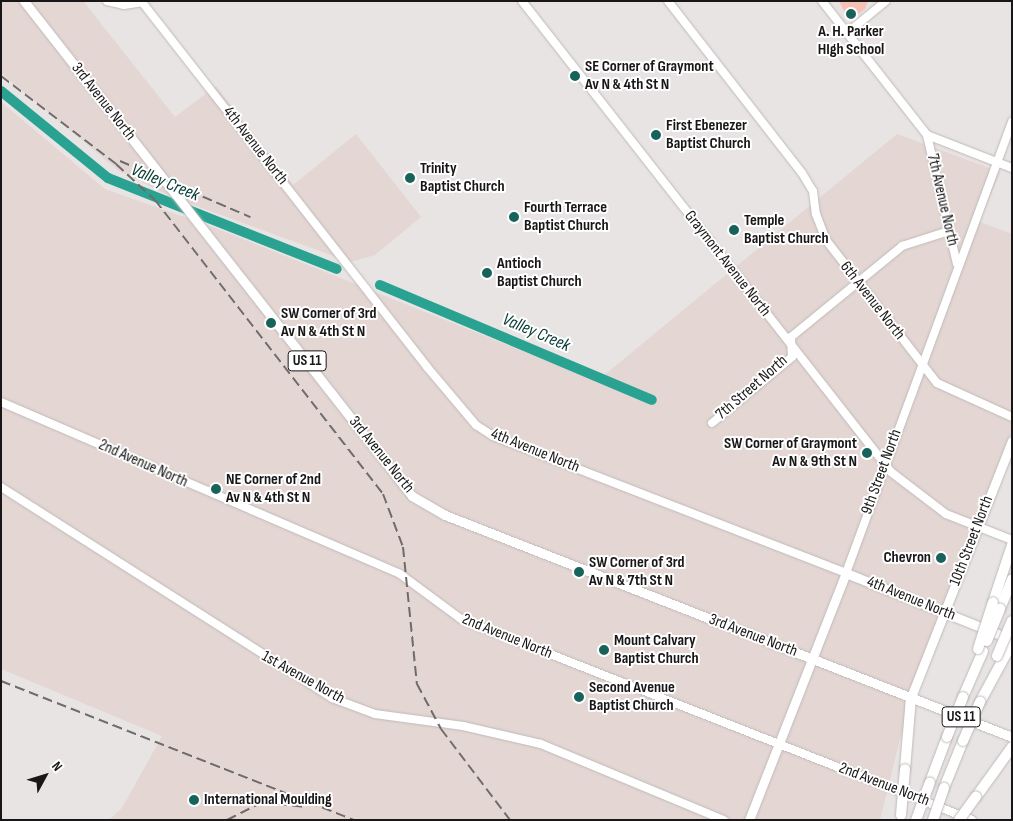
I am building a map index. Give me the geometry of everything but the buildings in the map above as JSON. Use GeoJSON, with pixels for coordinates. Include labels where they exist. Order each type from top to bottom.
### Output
{"type":"FeatureCollection","features":[{"type":"Feature","properties":{"kind":"highway"},"geometry":{"type":"LineString","coordinates":[[916,820],[968,686],[996,606],[1012,545]]}},
{"type":"Feature","properties":{"kind":"highway"},"geometry":{"type":"LineString","coordinates":[[996,606],[1012,579]]}},
{"type":"Feature","properties":{"kind":"highway"},"geometry":{"type":"LineString","coordinates":[[933,820],[963,741],[1001,657],[1012,621]]}},
{"type":"Feature","properties":{"kind":"highway"},"geometry":{"type":"LineString","coordinates":[[1001,657],[1012,641]]}},
{"type":"Feature","properties":{"kind":"highway"},"geometry":{"type":"LineString","coordinates":[[900,817],[911,697]]}},
{"type":"Feature","properties":{"kind":"highway"},"geometry":{"type":"LineString","coordinates":[[959,820],[1012,747]]}},
{"type":"Feature","properties":{"kind":"main road","name":"3rd Avenue North"},"geometry":{"type":"LineString","coordinates":[[24,1],[412,496],[445,515],[1012,736]]}},
{"type":"Feature","properties":{"kind":"main road","name":"10th Street North"},"geometry":{"type":"LineString","coordinates":[[911,697],[1012,441]]}},
{"type":"Feature","properties":{"kind":"main road","name":"4th Avenue North"},"geometry":{"type":"LineString","coordinates":[[846,573],[1012,641]]}},
{"type":"Feature","properties":{"kind":"main road","name":"9th Street North"},"geometry":{"type":"LineString","coordinates":[[749,820],[846,573]]}},
{"type":"Feature","properties":{"kind":"street"},"geometry":{"type":"LineString","coordinates":[[107,1],[124,5],[142,2]]}},
{"type":"Feature","properties":{"kind":"street","name":"Graymont Avenue North"},"geometry":{"type":"LineString","coordinates":[[522,1],[885,465],[922,499],[946,514],[1012,540]]}},
{"type":"Feature","properties":{"kind":"street","name":"6th Avenue North"},"geometry":{"type":"LineString","coordinates":[[668,1],[802,173],[813,191],[826,240],[921,364],[938,383],[1012,417]]}},
{"type":"Feature","properties":{"kind":"street"},"geometry":{"type":"LineString","coordinates":[[822,1],[927,135],[1012,168]]}},
{"type":"Feature","properties":{"kind":"street"},"geometry":{"type":"LineString","coordinates":[[847,33],[886,1]]}},
{"type":"Feature","properties":{"kind":"street","name":"4th Avenue North"},"geometry":{"type":"LineString","coordinates":[[142,2],[427,367],[476,424],[494,436],[846,573]]}},
{"type":"Feature","properties":{"kind":"street","name":"9th Street North"},"geometry":{"type":"LineString","coordinates":[[846,573],[957,266],[1012,122]]}},
{"type":"Feature","properties":{"kind":"street","name":"7th Avenue North"},"geometry":{"type":"LineString","coordinates":[[927,135],[957,266]]}},
{"type":"Feature","properties":{"kind":"street","name":"7th Street North"},"geometry":{"type":"LineString","coordinates":[[712,423],[792,357],[791,337],[905,243],[949,231]]}},
{"type":"Feature","properties":{"kind":"street","name":"2nd Avenue North"},"geometry":{"type":"LineString","coordinates":[[1,402],[400,574],[461,619],[972,820]]}},
{"type":"Feature","properties":{"kind":"street","name":"1st Avenue North"},"geometry":{"type":"LineString","coordinates":[[1,487],[332,698],[375,714],[463,726],[541,744],[724,820]]}},
{"type":"Feature","properties":{"kind":"shaded area"},"geometry":{"type":"Polygon","coordinates":[[[1,1],[83,1],[175,117],[216,86],[293,185],[356,134],[421,217],[375,255],[350,262],[172,197],[119,171],[1,73],[1,1]]]}},
{"type":"Feature","properties":{"kind":"shaded area","name":"A. H. Parker HIgh School"},"geometry":{"type":"Polygon","coordinates":[[[839,1],[868,1],[865,9],[849,21],[839,1]]]}},
{"type":"Feature","properties":{"kind":"shaded area"},"geometry":{"type":"Polygon","coordinates":[[[1,102],[105,189],[218,229],[597,381],[897,134],[1000,172],[980,222],[1012,234],[1012,432],[900,739],[880,820],[109,820],[122,808],[162,736],[1,669],[1,102]]]}},
{"type":"Feature","properties":{"kind":"waterway","name":"Valley Creek"},"geometry":{"type":"LineString","coordinates":[[1,91],[108,178],[337,269]]}},
{"type":"Feature","properties":{"kind":"waterway","name":"Valley Creek"},"geometry":{"type":"LineString","coordinates":[[380,285],[652,400]]}},
{"type":"Feature","properties":{"kind":"railway"},"geometry":{"type":"LineString","coordinates":[[1,76],[116,164],[155,200],[383,494],[403,547],[417,684],[441,729],[510,820]]}},
{"type":"Feature","properties":{"kind":"railway"},"geometry":{"type":"LineString","coordinates":[[120,161],[250,217]]}},
{"type":"Feature","properties":{"kind":"railway"},"geometry":{"type":"LineString","coordinates":[[1,681],[354,820]]}},
{"type":"Feature","properties":{"kind":"railway"},"geometry":{"type":"LineString","coordinates":[[227,820],[262,802],[306,807]]}},
{"type":"Feature","properties":{"kind":"place","name":"A. H. Parker HIgh School"},"geometry":{"type":"Point","coordinates":[851,14]}},
{"type":"Feature","properties":{"kind":"place","name":"SE Corner of Graymont Av N & 4th St N"},"geometry":{"type":"Point","coordinates":[575,76]}},
{"type":"Feature","properties":{"kind":"place","name":"First Ebenezer Baptist Church"},"geometry":{"type":"Point","coordinates":[656,135]}},
{"type":"Feature","properties":{"kind":"place","name":"Trinity Baptist Church"},"geometry":{"type":"Point","coordinates":[410,178]}},
{"type":"Feature","properties":{"kind":"place","name":"Fourth Terrace Baptist Church"},"geometry":{"type":"Point","coordinates":[514,217]}},
{"type":"Feature","properties":{"kind":"place","name":"Temple Baptist Church"},"geometry":{"type":"Point","coordinates":[734,230]}},
{"type":"Feature","properties":{"kind":"place","name":"Antioch Baptist Church"},"geometry":{"type":"Point","coordinates":[487,273]}},
{"type":"Feature","properties":{"kind":"place","name":"SW Corner of 3rd Av N & 4th St N"},"geometry":{"type":"Point","coordinates":[271,323]}},
{"type":"Feature","properties":{"kind":"place","name":"SW Corner of Graymont Av N & 9th St N"},"geometry":{"type":"Point","coordinates":[867,453]}},
{"type":"Feature","properties":{"kind":"place","name":"NE Corner of 2nd Av N & 4th St N"},"geometry":{"type":"Point","coordinates":[216,489]}},
{"type":"Feature","properties":{"kind":"place","name":"Chevron"},"geometry":{"type":"Point","coordinates":[941,558]}},
{"type":"Feature","properties":{"kind":"place","name":"SW Corner of 3rd Av N & 7th St N"},"geometry":{"type":"Point","coordinates":[579,572]}},
{"type":"Feature","properties":{"kind":"place","name":"Mount Calvary Baptist Church"},"geometry":{"type":"Point","coordinates":[604,650]}},
{"type":"Feature","properties":{"kind":"place","name":"Second Avenue Baptist Church"},"geometry":{"type":"Point","coordinates":[579,697]}},
{"type":"Feature","properties":{"kind":"place","name":"International Moulding"},"geometry":{"type":"Point","coordinates":[194,800]}}]}
